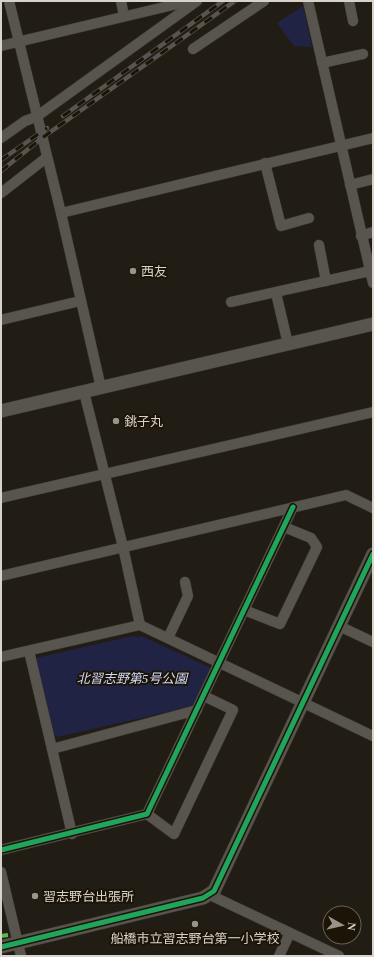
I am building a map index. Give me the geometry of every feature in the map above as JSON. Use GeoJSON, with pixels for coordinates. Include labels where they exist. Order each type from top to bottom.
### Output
{"type":"FeatureCollection","features":[{"type":"Feature","properties":{"kind":"street"},"geometry":{"type":"LineString","coordinates":[[9,1],[46,158],[61,213],[101,388]]}},
{"type":"Feature","properties":{"kind":"street"},"geometry":{"type":"LineString","coordinates":[[121,1],[124,16]]}},
{"type":"Feature","properties":{"kind":"street"},"geometry":{"type":"LineString","coordinates":[[1,46],[190,1]]}},
{"type":"Feature","properties":{"kind":"street"},"geometry":{"type":"LineString","coordinates":[[1,138],[25,121],[36,117],[197,1]]}},
{"type":"Feature","properties":{"kind":"street"},"geometry":{"type":"LineString","coordinates":[[193,49],[264,1]]}},
{"type":"Feature","properties":{"kind":"street"},"geometry":{"type":"LineString","coordinates":[[308,1],[373,284]]}},
{"type":"Feature","properties":{"kind":"street"},"geometry":{"type":"LineString","coordinates":[[349,1],[353,21]]}},
{"type":"Feature","properties":{"kind":"street"},"geometry":{"type":"LineString","coordinates":[[322,63],[363,54]]}},
{"type":"Feature","properties":{"kind":"street"},"geometry":{"type":"LineString","coordinates":[[61,213],[373,138]]}},
{"type":"Feature","properties":{"kind":"street"},"geometry":{"type":"LineString","coordinates":[[1,193],[46,158]]}},
{"type":"Feature","properties":{"kind":"street"},"geometry":{"type":"LineString","coordinates":[[265,163],[281,226],[309,218]]}},
{"type":"Feature","properties":{"kind":"street"},"geometry":{"type":"LineString","coordinates":[[350,185],[373,179]]}},
{"type":"Feature","properties":{"kind":"street"},"geometry":{"type":"LineString","coordinates":[[361,236],[373,232]]}},
{"type":"Feature","properties":{"kind":"street"},"geometry":{"type":"LineString","coordinates":[[319,245],[326,281]]}},
{"type":"Feature","properties":{"kind":"street"},"geometry":{"type":"LineString","coordinates":[[231,302],[370,271]]}},
{"type":"Feature","properties":{"kind":"street"},"geometry":{"type":"LineString","coordinates":[[276,292],[288,344]]}},
{"type":"Feature","properties":{"kind":"street"},"geometry":{"type":"LineString","coordinates":[[2,318],[80,301]]}},
{"type":"Feature","properties":{"kind":"street"},"geometry":{"type":"LineString","coordinates":[[1,411],[373,324]]}},
{"type":"Feature","properties":{"kind":"street"},"geometry":{"type":"LineString","coordinates":[[84,392],[123,547],[140,625]]}},
{"type":"Feature","properties":{"kind":"street"},"geometry":{"type":"LineString","coordinates":[[1,498],[373,412]]}},
{"type":"Feature","properties":{"kind":"street"},"geometry":{"type":"LineString","coordinates":[[1,576],[346,495],[373,508]]}},
{"type":"Feature","properties":{"kind":"street"},"geometry":{"type":"LineString","coordinates":[[1,850],[72,834],[147,814],[293,507]]}},
{"type":"Feature","properties":{"kind":"street"},"geometry":{"type":"LineString","coordinates":[[244,610],[280,624],[317,547],[311,538],[284,527]]}},
{"type":"Feature","properties":{"kind":"street"},"geometry":{"type":"LineString","coordinates":[[210,895],[219,881],[373,554]]}},
{"type":"Feature","properties":{"kind":"street"},"geometry":{"type":"LineString","coordinates":[[168,638],[188,596],[185,582]]}},
{"type":"Feature","properties":{"kind":"street"},"geometry":{"type":"LineString","coordinates":[[1,657],[140,625],[373,736]]}},
{"type":"Feature","properties":{"kind":"street"},"geometry":{"type":"LineString","coordinates":[[339,626],[373,642]]}},
{"type":"Feature","properties":{"kind":"street"},"geometry":{"type":"LineString","coordinates":[[29,651],[72,834]]}},
{"type":"Feature","properties":{"kind":"street"},"geometry":{"type":"LineString","coordinates":[[147,814],[174,834],[233,710],[204,696]]}},
{"type":"Feature","properties":{"kind":"street"},"geometry":{"type":"LineString","coordinates":[[52,749],[197,710]]}},
{"type":"Feature","properties":{"kind":"street"},"geometry":{"type":"LineString","coordinates":[[1,872],[21,956]]}},
{"type":"Feature","properties":{"kind":"street"},"geometry":{"type":"LineString","coordinates":[[1,947],[210,895],[339,956]]}},
{"type":"Feature","properties":{"kind":"street"},"geometry":{"type":"LineString","coordinates":[[279,956],[290,933]]}},
{"type":"Feature","properties":{"kind":"green space"},"geometry":{"type":"Polygon","coordinates":[[[303,6],[312,47],[294,46],[277,23],[303,6]]]}},
{"type":"Feature","properties":{"kind":"green space","name":"北習志野第5号公園"},"geometry":{"type":"Polygon","coordinates":[[[132,636],[144,637],[211,668],[193,706],[58,737],[54,734],[36,658],[132,636]]]}},
{"type":"Feature","properties":{"kind":"railway"},"geometry":{"type":"LineString","coordinates":[[63,116],[223,1]]}},
{"type":"Feature","properties":{"kind":"railway"},"geometry":{"type":"LineString","coordinates":[[1,171],[42,138],[235,1]]}},
{"type":"Feature","properties":{"kind":"railway"},"geometry":{"type":"LineString","coordinates":[[1,160],[47,128]]}},
{"type":"Feature","properties":{"kind":"marked path"},"geometry":{"type":"LineString","coordinates":[[1,936],[8,935]]}},
{"type":"Feature","properties":{"kind":"cycle path"},"geometry":{"type":"LineString","coordinates":[[1,850],[147,814],[293,507]]}},
{"type":"Feature","properties":{"kind":"cycle path"},"geometry":{"type":"LineString","coordinates":[[1,947],[203,898],[214,891],[373,554]]}},
{"type":"Feature","properties":{"kind":"place","name":"西友"},"geometry":{"type":"Point","coordinates":[133,271]}},
{"type":"Feature","properties":{"kind":"place","name":"銚子丸"},"geometry":{"type":"Point","coordinates":[116,421]}},
{"type":"Feature","properties":{"kind":"place","name":"習志野台出張所"},"geometry":{"type":"Point","coordinates":[35,896]}},
{"type":"Feature","properties":{"kind":"place","name":"船橋市立習志野台第一小学校"},"geometry":{"type":"Point","coordinates":[195,924]}}]}
